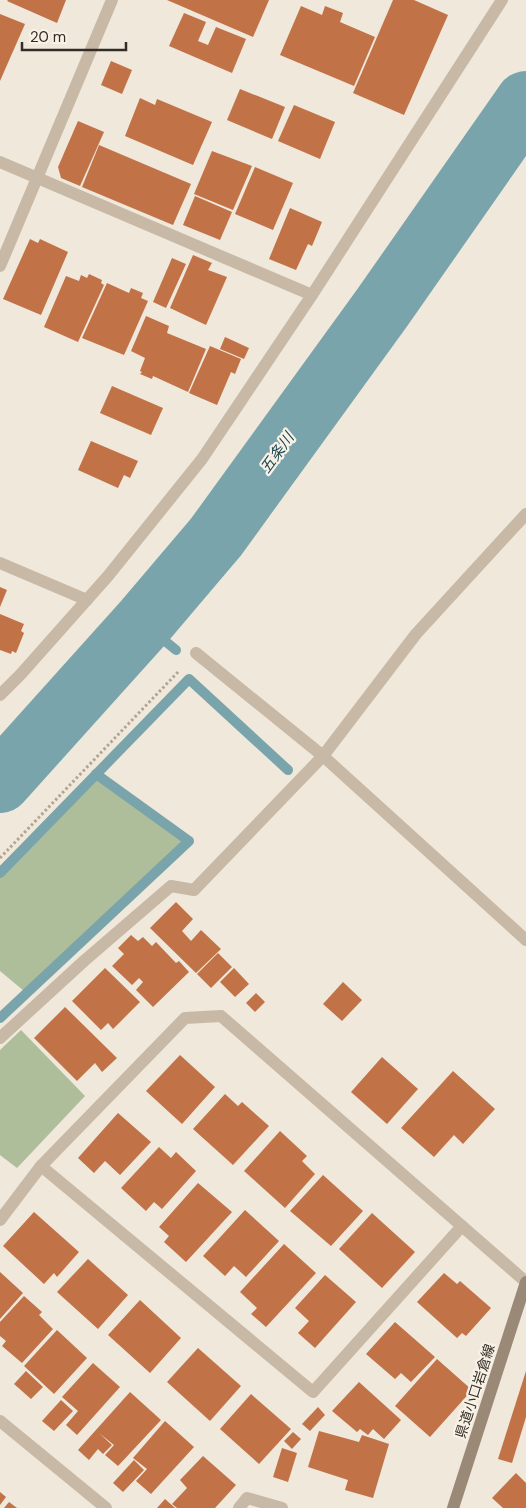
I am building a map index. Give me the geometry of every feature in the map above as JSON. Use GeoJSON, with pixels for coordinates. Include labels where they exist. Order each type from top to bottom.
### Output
{"type":"FeatureCollection","features":[{"type":"Feature","properties":{"kind":"main road","name":"県道小口岩倉線"},"geometry":{"type":"LineString","coordinates":[[453,1508],[526,1282]]}},
{"type":"Feature","properties":{"kind":"street"},"geometry":{"type":"LineString","coordinates":[[0,266],[112,0]]}},
{"type":"Feature","properties":{"kind":"street"},"geometry":{"type":"LineString","coordinates":[[0,695],[87,600],[202,459],[312,295],[502,0]]}},
{"type":"Feature","properties":{"kind":"street"},"geometry":{"type":"LineString","coordinates":[[0,162],[312,295]]}},
{"type":"Feature","properties":{"kind":"street"},"geometry":{"type":"LineString","coordinates":[[0,1038],[84,961],[171,886],[194,890],[323,756],[416,634],[526,514]]}},
{"type":"Feature","properties":{"kind":"street"},"geometry":{"type":"LineString","coordinates":[[0,563],[87,600]]}},
{"type":"Feature","properties":{"kind":"street"},"geometry":{"type":"LineString","coordinates":[[196,653],[323,756],[526,940]]}},
{"type":"Feature","properties":{"kind":"street"},"geometry":{"type":"LineString","coordinates":[[0,1220],[40,1166],[184,1018],[221,1016],[526,1282]]}},
{"type":"Feature","properties":{"kind":"street"},"geometry":{"type":"LineString","coordinates":[[40,1166],[312,1392],[462,1226]]}},
{"type":"Feature","properties":{"kind":"street"},"geometry":{"type":"LineString","coordinates":[[0,1421],[106,1508]]}},
{"type":"Feature","properties":{"kind":"street"},"geometry":{"type":"LineString","coordinates":[[239,1508],[247,1498],[282,1508]]}},
{"type":"Feature","properties":{"kind":"path"},"geometry":{"type":"LineString","coordinates":[[0,858],[196,653]]}},
{"type":"Feature","properties":{"kind":"green space"},"geometry":{"type":"Polygon","coordinates":[[[96,779],[184,842],[24,991],[0,971],[0,877],[96,779]]]}},
{"type":"Feature","properties":{"kind":"green space"},"geometry":{"type":"Polygon","coordinates":[[[21,1030],[85,1096],[17,1168],[0,1155],[0,1050],[21,1030]]]}},
{"type":"Feature","properties":{"kind":"building"},"geometry":{"type":"Polygon","coordinates":[[[8,0],[66,0],[57,23],[8,0]]]}},
{"type":"Feature","properties":{"kind":"building"},"geometry":{"type":"Polygon","coordinates":[[[167,0],[269,0],[253,37],[167,0]]]}},
{"type":"Feature","properties":{"kind":"building"},"geometry":{"type":"Polygon","coordinates":[[[393,0],[414,0],[448,15],[404,115],[353,93],[393,0]]]}},
{"type":"Feature","properties":{"kind":"building"},"geometry":{"type":"Polygon","coordinates":[[[301,6],[322,15],[325,6],[343,13],[340,22],[375,37],[354,86],[280,55],[301,6]]]}},
{"type":"Feature","properties":{"kind":"building"},"geometry":{"type":"Polygon","coordinates":[[[184,13],[206,22],[198,41],[208,45],[216,27],[246,39],[232,73],[169,46],[184,13]]]}},
{"type":"Feature","properties":{"kind":"building"},"geometry":{"type":"Polygon","coordinates":[[[0,14],[25,24],[0,81],[0,14]]]}},
{"type":"Feature","properties":{"kind":"building"},"geometry":{"type":"Polygon","coordinates":[[[111,61],[132,70],[122,94],[101,85],[111,61]]]}},
{"type":"Feature","properties":{"kind":"building"},"geometry":{"type":"Polygon","coordinates":[[[240,89],[285,107],[272,139],[227,120],[240,89]]]}},
{"type":"Feature","properties":{"kind":"building"},"geometry":{"type":"Polygon","coordinates":[[[140,98],[155,105],[157,99],[212,122],[193,165],[125,136],[140,98]]]}},
{"type":"Feature","properties":{"kind":"building"},"geometry":{"type":"Polygon","coordinates":[[[294,105],[335,122],[320,159],[278,141],[294,105]]]}},
{"type":"Feature","properties":{"kind":"building"},"geometry":{"type":"Polygon","coordinates":[[[78,121],[104,132],[80,186],[61,178],[58,167],[78,121]]]}},
{"type":"Feature","properties":{"kind":"building"},"geometry":{"type":"Polygon","coordinates":[[[99,145],[191,184],[173,225],[82,187],[99,145]]]}},
{"type":"Feature","properties":{"kind":"building"},"geometry":{"type":"Polygon","coordinates":[[[212,151],[252,166],[233,210],[194,194],[212,151]]]}},
{"type":"Feature","properties":{"kind":"building"},"geometry":{"type":"Polygon","coordinates":[[[255,167],[293,183],[273,230],[235,214],[255,167]]]}},
{"type":"Feature","properties":{"kind":"building"},"geometry":{"type":"Polygon","coordinates":[[[195,196],[232,212],[220,240],[183,225],[195,196]]]}},
{"type":"Feature","properties":{"kind":"building"},"geometry":{"type":"Polygon","coordinates":[[[290,208],[322,222],[312,246],[308,244],[296,270],[269,259],[290,208]]]}},
{"type":"Feature","properties":{"kind":"building"},"geometry":{"type":"Polygon","coordinates":[[[30,239],[38,243],[40,239],[68,252],[41,315],[3,299],[30,239]]]}},
{"type":"Feature","properties":{"kind":"building"},"geometry":{"type":"Polygon","coordinates":[[[193,255],[212,263],[208,270],[227,277],[206,325],[170,308],[193,255]]]}},
{"type":"Feature","properties":{"kind":"building"},"geometry":{"type":"Polygon","coordinates":[[[172,258],[186,264],[166,308],[153,302],[172,258]]]}},
{"type":"Feature","properties":{"kind":"building"},"geometry":{"type":"Polygon","coordinates":[[[89,274],[102,280],[101,283],[104,285],[78,342],[44,327],[66,276],[79,281],[81,275],[87,278],[89,274]]]}},
{"type":"Feature","properties":{"kind":"building"},"geometry":{"type":"Polygon","coordinates":[[[107,283],[129,293],[131,288],[143,293],[141,298],[148,301],[124,355],[82,338],[107,283]]]}},
{"type":"Feature","properties":{"kind":"building"},"geometry":{"type":"Polygon","coordinates":[[[146,316],[169,326],[167,333],[206,349],[188,392],[153,376],[152,379],[140,374],[145,358],[131,351],[146,316]]]}},
{"type":"Feature","properties":{"kind":"building"},"geometry":{"type":"Polygon","coordinates":[[[225,337],[249,348],[244,359],[220,349],[225,337]]]}},
{"type":"Feature","properties":{"kind":"building"},"geometry":{"type":"Polygon","coordinates":[[[210,346],[241,359],[235,374],[231,372],[217,405],[189,393],[210,346]]]}},
{"type":"Feature","properties":{"kind":"building"},"geometry":{"type":"Polygon","coordinates":[[[112,386],[163,408],[151,435],[100,413],[112,386]]]}},
{"type":"Feature","properties":{"kind":"building"},"geometry":{"type":"Polygon","coordinates":[[[91,441],[138,461],[130,478],[124,475],[118,488],[78,470],[91,441]]]}},
{"type":"Feature","properties":{"kind":"building"},"geometry":{"type":"Polygon","coordinates":[[[0,587],[7,590],[0,607],[0,587]]]}},
{"type":"Feature","properties":{"kind":"building"},"geometry":{"type":"Polygon","coordinates":[[[0,614],[24,624],[21,631],[24,633],[16,653],[12,651],[11,654],[0,650],[0,614]]]}},
{"type":"Feature","properties":{"kind":"building"},"geometry":{"type":"Polygon","coordinates":[[[176,902],[193,919],[182,931],[191,941],[201,930],[221,949],[196,973],[150,928],[176,902]]]}},
{"type":"Feature","properties":{"kind":"building"},"geometry":{"type":"Polygon","coordinates":[[[131,935],[138,941],[143,937],[152,946],[156,942],[176,963],[179,961],[189,972],[153,1007],[136,990],[143,982],[139,978],[132,985],[112,966],[124,954],[118,948],[131,935]]]}},
{"type":"Feature","properties":{"kind":"building"},"geometry":{"type":"Polygon","coordinates":[[[218,953],[232,967],[211,988],[197,974],[218,953]]]}},
{"type":"Feature","properties":{"kind":"building"},"geometry":{"type":"Polygon","coordinates":[[[105,968],[140,1002],[113,1029],[108,1023],[101,1030],[72,1001],[105,968]]]}},
{"type":"Feature","properties":{"kind":"building"},"geometry":{"type":"Polygon","coordinates":[[[234,968],[249,984],[235,997],[220,982],[234,968]]]}},
{"type":"Feature","properties":{"kind":"building"},"geometry":{"type":"Polygon","coordinates":[[[343,982],[362,1000],[342,1021],[323,1004],[343,982]]]}},
{"type":"Feature","properties":{"kind":"building"},"geometry":{"type":"Polygon","coordinates":[[[256,993],[265,1002],[255,1012],[246,1003],[256,993]]]}},
{"type":"Feature","properties":{"kind":"building"},"geometry":{"type":"Polygon","coordinates":[[[65,1007],[117,1058],[102,1072],[95,1063],[77,1081],[34,1038],[65,1007]]]}},
{"type":"Feature","properties":{"kind":"building"},"geometry":{"type":"Polygon","coordinates":[[[180,1055],[215,1087],[182,1124],[146,1091],[180,1055]]]}},
{"type":"Feature","properties":{"kind":"building"},"geometry":{"type":"Polygon","coordinates":[[[382,1057],[418,1089],[387,1124],[351,1092],[382,1057]]]}},
{"type":"Feature","properties":{"kind":"building"},"geometry":{"type":"Polygon","coordinates":[[[453,1071],[495,1109],[463,1144],[454,1135],[434,1157],[401,1128],[453,1071]]]}},
{"type":"Feature","properties":{"kind":"building"},"geometry":{"type":"Polygon","coordinates":[[[225,1094],[238,1106],[242,1102],[269,1126],[233,1165],[193,1129],[225,1094]]]}},
{"type":"Feature","properties":{"kind":"building"},"geometry":{"type":"Polygon","coordinates":[[[118,1113],[151,1142],[120,1175],[105,1161],[94,1173],[78,1158],[118,1113]]]}},
{"type":"Feature","properties":{"kind":"building"},"geometry":{"type":"Polygon","coordinates":[[[280,1131],[307,1156],[302,1161],[315,1174],[285,1208],[244,1171],[280,1131]]]}},
{"type":"Feature","properties":{"kind":"building"},"geometry":{"type":"Polygon","coordinates":[[[159,1147],[171,1158],[176,1152],[196,1171],[162,1209],[154,1202],[146,1211],[121,1188],[159,1147]]]}},
{"type":"Feature","properties":{"kind":"building"},"geometry":{"type":"Polygon","coordinates":[[[323,1175],[363,1211],[331,1246],[290,1211],[323,1175]]]}},
{"type":"Feature","properties":{"kind":"building"},"geometry":{"type":"Polygon","coordinates":[[[198,1183],[232,1212],[186,1262],[164,1242],[169,1236],[159,1227],[198,1183]]]}},
{"type":"Feature","properties":{"kind":"building"},"geometry":{"type":"Polygon","coordinates":[[[245,1210],[279,1241],[246,1277],[234,1266],[225,1276],[203,1256],[245,1210]]]}},
{"type":"Feature","properties":{"kind":"building"},"geometry":{"type":"Polygon","coordinates":[[[34,1212],[79,1252],[57,1277],[54,1273],[44,1284],[3,1246],[34,1212]]]}},
{"type":"Feature","properties":{"kind":"building"},"geometry":{"type":"Polygon","coordinates":[[[372,1213],[415,1252],[382,1288],[339,1249],[372,1213]]]}},
{"type":"Feature","properties":{"kind":"building"},"geometry":{"type":"Polygon","coordinates":[[[284,1244],[316,1273],[266,1327],[251,1314],[257,1308],[240,1292],[284,1244]]]}},
{"type":"Feature","properties":{"kind":"building"},"geometry":{"type":"Polygon","coordinates":[[[88,1259],[128,1295],[98,1329],[57,1292],[88,1259]]]}},
{"type":"Feature","properties":{"kind":"building"},"geometry":{"type":"Polygon","coordinates":[[[0,1272],[23,1293],[0,1319],[0,1272]]]}},
{"type":"Feature","properties":{"kind":"building"},"geometry":{"type":"Polygon","coordinates":[[[444,1273],[457,1284],[460,1281],[491,1308],[466,1336],[462,1333],[457,1338],[417,1302],[444,1273]]]}},
{"type":"Feature","properties":{"kind":"building"},"geometry":{"type":"Polygon","coordinates":[[[325,1275],[356,1302],[315,1348],[298,1333],[309,1321],[295,1308],[325,1275]]]}},
{"type":"Feature","properties":{"kind":"building"},"geometry":{"type":"Polygon","coordinates":[[[24,1296],[42,1312],[39,1315],[53,1329],[22,1363],[2,1346],[6,1341],[0,1336],[0,1322],[24,1296]]]}},
{"type":"Feature","properties":{"kind":"building"},"geometry":{"type":"Polygon","coordinates":[[[140,1300],[181,1338],[150,1373],[108,1335],[140,1300]]]}},
{"type":"Feature","properties":{"kind":"building"},"geometry":{"type":"Polygon","coordinates":[[[395,1322],[435,1357],[411,1382],[401,1373],[395,1379],[366,1354],[395,1322]]]}},
{"type":"Feature","properties":{"kind":"building"},"geometry":{"type":"Polygon","coordinates":[[[57,1330],[87,1358],[54,1394],[24,1366],[57,1330]]]}},
{"type":"Feature","properties":{"kind":"building"},"geometry":{"type":"Polygon","coordinates":[[[198,1348],[241,1386],[210,1421],[167,1382],[198,1348]]]}},
{"type":"Feature","properties":{"kind":"building"},"geometry":{"type":"Polygon","coordinates":[[[437,1359],[472,1390],[430,1437],[395,1406],[437,1359]]]}},
{"type":"Feature","properties":{"kind":"building"},"geometry":{"type":"Polygon","coordinates":[[[93,1363],[120,1387],[77,1435],[66,1425],[78,1411],[62,1397],[93,1363]]]}},
{"type":"Feature","properties":{"kind":"building"},"geometry":{"type":"Polygon","coordinates":[[[26,1371],[43,1387],[31,1399],[14,1384],[26,1371]]]}},
{"type":"Feature","properties":{"kind":"building"},"geometry":{"type":"Polygon","coordinates":[[[526,1371],[526,1417],[512,1463],[498,1459],[526,1371]]]}},
{"type":"Feature","properties":{"kind":"building"},"geometry":{"type":"Polygon","coordinates":[[[359,1382],[401,1420],[384,1439],[373,1429],[368,1435],[360,1429],[357,1432],[332,1411],[359,1382]]]}},
{"type":"Feature","properties":{"kind":"building"},"geometry":{"type":"Polygon","coordinates":[[[130,1392],[161,1420],[118,1466],[105,1455],[114,1445],[99,1433],[112,1445],[103,1454],[98,1449],[89,1460],[78,1450],[130,1392]]]}},
{"type":"Feature","properties":{"kind":"building"},"geometry":{"type":"Polygon","coordinates":[[[251,1394],[291,1429],[259,1464],[220,1429],[251,1394]]]}},
{"type":"Feature","properties":{"kind":"building"},"geometry":{"type":"Polygon","coordinates":[[[61,1400],[73,1411],[54,1431],[42,1421],[61,1400]]]}},
{"type":"Feature","properties":{"kind":"building"},"geometry":{"type":"Polygon","coordinates":[[[318,1407],[325,1415],[310,1431],[302,1424],[318,1407]]]}},
{"type":"Feature","properties":{"kind":"building"},"geometry":{"type":"Polygon","coordinates":[[[165,1421],[194,1447],[151,1494],[136,1481],[147,1469],[133,1458],[165,1421]]]}},
{"type":"Feature","properties":{"kind":"building"},"geometry":{"type":"Polygon","coordinates":[[[319,1431],[359,1442],[362,1435],[389,1444],[373,1498],[345,1490],[348,1480],[308,1467],[319,1431]]]}},
{"type":"Feature","properties":{"kind":"building"},"geometry":{"type":"Polygon","coordinates":[[[293,1432],[301,1439],[292,1449],[284,1441],[293,1432]]]}},
{"type":"Feature","properties":{"kind":"building"},"geometry":{"type":"Polygon","coordinates":[[[282,1448],[297,1453],[288,1482],[273,1477],[282,1448]]]}},
{"type":"Feature","properties":{"kind":"building"},"geometry":{"type":"Polygon","coordinates":[[[203,1456],[236,1485],[215,1508],[177,1508],[172,1504],[187,1488],[180,1480],[203,1456]]]}},
{"type":"Feature","properties":{"kind":"building"},"geometry":{"type":"Polygon","coordinates":[[[134,1460],[144,1470],[123,1492],[113,1483],[134,1460]]]}},
{"type":"Feature","properties":{"kind":"building"},"geometry":{"type":"Polygon","coordinates":[[[516,1473],[526,1483],[526,1508],[503,1508],[492,1498],[516,1473]]]}},
{"type":"Feature","properties":{"kind":"building"},"geometry":{"type":"Polygon","coordinates":[[[0,1492],[6,1497],[0,1505],[0,1492]]]}},
{"type":"Feature","properties":{"kind":"building"},"geometry":{"type":"Polygon","coordinates":[[[165,1499],[175,1508],[157,1508],[165,1499]]]}},
{"type":"Feature","properties":{"kind":"building"},"geometry":{"type":"Polygon","coordinates":[[[9,1502],[17,1508],[4,1508],[9,1502]]]}},
{"type":"Feature","properties":{"kind":"waterway","name":"五条川"},"geometry":{"type":"LineString","coordinates":[[0,782],[143,623],[216,537],[382,308],[526,102]]}},
{"type":"Feature","properties":{"kind":"waterway"},"geometry":{"type":"LineString","coordinates":[[143,623],[176,650]]}},
{"type":"Feature","properties":{"kind":"waterway"},"geometry":{"type":"LineString","coordinates":[[0,873],[189,679],[288,770]]}},
{"type":"Feature","properties":{"kind":"waterway"},"geometry":{"type":"LineString","coordinates":[[0,1018],[189,841],[96,774]]}}]}
